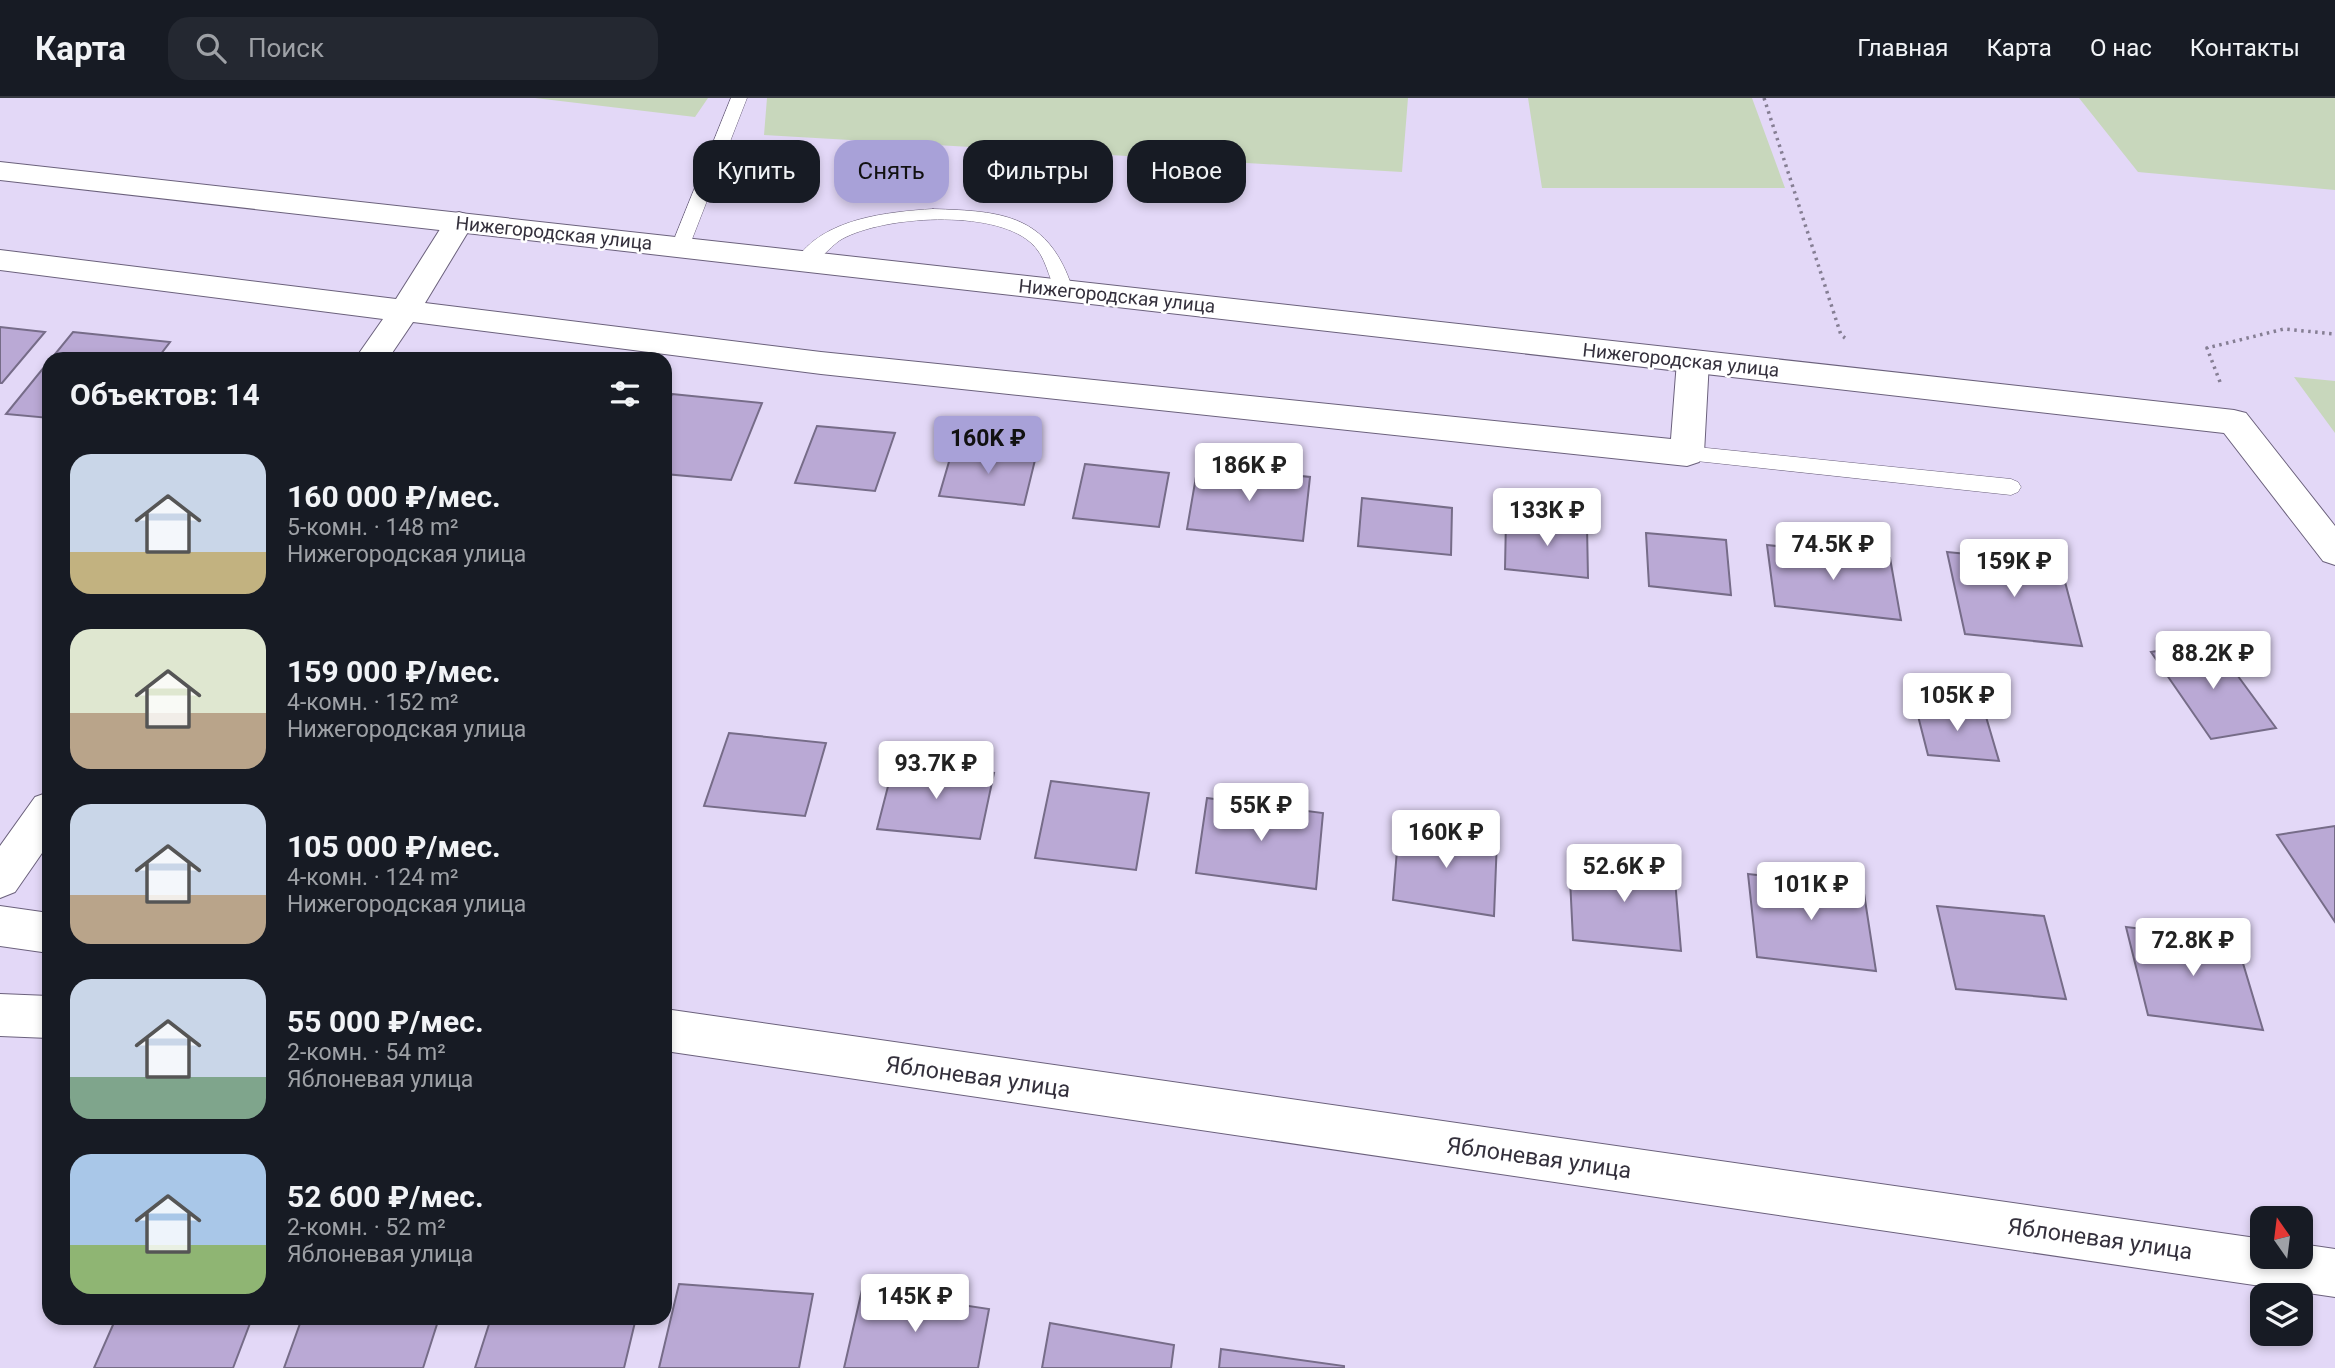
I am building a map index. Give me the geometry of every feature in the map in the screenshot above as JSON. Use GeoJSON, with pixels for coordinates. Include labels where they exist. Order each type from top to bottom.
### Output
{"type":"FeatureCollection","features":[{"type":"Feature","properties":{"kind":"street","name":"Нижегородская улица"},"geometry":{"type":"LineString","coordinates":[[0,171],[2234,422]]}},
{"type":"Feature","properties":{"kind":"street"},"geometry":{"type":"LineString","coordinates":[[376,352],[459,222]]}},
{"type":"Feature","properties":{"kind":"street"},"geometry":{"type":"LineString","coordinates":[[0,260],[821,363],[1687,453],[1693,361]]}},
{"type":"Feature","properties":{"kind":"street"},"geometry":{"type":"LineString","coordinates":[[2234,422],[2335,551]]}},
{"type":"Feature","properties":{"kind":"street"},"geometry":{"type":"LineString","coordinates":[[0,879],[42,820]]}},
{"type":"Feature","properties":{"kind":"street"},"geometry":{"type":"LineString","coordinates":[[0,926],[42,932]]}},
{"type":"Feature","properties":{"kind":"street"},"geometry":{"type":"LineString","coordinates":[[0,1015],[42,1017]]}},
{"type":"Feature","properties":{"kind":"street","name":"Яблоневая улица"},"geometry":{"type":"LineString","coordinates":[[672,1031],[2335,1273]]}},
{"type":"Feature","properties":{"kind":"street","name":"Яблоневая улица"},"geometry":{"type":"LineString","coordinates":[[672,1040],[743,1043]]}},
{"type":"Feature","properties":{"kind":"lane"},"geometry":{"type":"LineString","coordinates":[[680,247],[739,98]]}},
{"type":"Feature","properties":{"kind":"lane"},"geometry":{"type":"LineString","coordinates":[[804,261],[838,235],[873,224],[910,216],[967,216],[1030,233],[1055,260],[1064,290]]}},
{"type":"Feature","properties":{"kind":"lane"},"geometry":{"type":"LineString","coordinates":[[1687,453],[2011,487]]}},
{"type":"Feature","properties":{"kind":"path"},"geometry":{"type":"LineString","coordinates":[[1764,98],[1841,335],[1907,385]]}},
{"type":"Feature","properties":{"kind":"path"},"geometry":{"type":"LineString","coordinates":[[2234,422],[2207,348],[2284,329],[2335,334]]}},
{"type":"Feature","properties":{"kind":"green space"},"geometry":{"type":"Polygon","coordinates":[[[535,98],[708,98],[695,117],[535,98]]]}},
{"type":"Feature","properties":{"kind":"green space"},"geometry":{"type":"Polygon","coordinates":[[[767,98],[1408,98],[1402,172],[1246,163],[1246,140],[1127,140],[1127,156],[1113,155],[1113,140],[963,140],[963,147],[949,146],[949,140],[850,140],[764,135],[767,98]]]}},
{"type":"Feature","properties":{"kind":"green space"},"geometry":{"type":"Polygon","coordinates":[[[1528,98],[1752,98],[1785,188],[1542,188],[1528,98]]]}},
{"type":"Feature","properties":{"kind":"green space"},"geometry":{"type":"Polygon","coordinates":[[[2079,98],[2335,98],[2335,190],[2138,172],[2079,98]]]}},
{"type":"Feature","properties":{"kind":"green space"},"geometry":{"type":"Polygon","coordinates":[[[2294,377],[2335,381],[2335,433],[2294,377]]]}},
{"type":"Feature","properties":{"kind":"building"},"geometry":{"type":"Polygon","coordinates":[[[0,327],[45,332],[2,383],[0,383],[0,327]]]}},
{"type":"Feature","properties":{"kind":"building"},"geometry":{"type":"Polygon","coordinates":[[[73,332],[170,342],[162,352],[57,352],[73,332]]]}},
{"type":"Feature","properties":{"kind":"building"},"geometry":{"type":"Polygon","coordinates":[[[42,370],[42,417],[6,414],[42,370]]]}},
{"type":"Feature","properties":{"kind":"building"},"geometry":{"type":"Polygon","coordinates":[[[672,394],[762,403],[731,480],[672,475],[672,394]]]}},
{"type":"Feature","properties":{"kind":"building"},"geometry":{"type":"Polygon","coordinates":[[[817,426],[895,433],[875,491],[795,483],[817,426]]]}},
{"type":"Feature","properties":{"kind":"building"},"geometry":{"type":"Polygon","coordinates":[[[953,448],[1036,456],[1024,505],[939,496],[953,448]]]}},
{"type":"Feature","properties":{"kind":"building"},"geometry":{"type":"Polygon","coordinates":[[[1085,464],[1169,473],[1159,527],[1073,518],[1085,464]]]}},
{"type":"Feature","properties":{"kind":"building"},"geometry":{"type":"Polygon","coordinates":[[[1198,465],[1310,477],[1303,541],[1187,529],[1198,465]]]}},
{"type":"Feature","properties":{"kind":"building"},"geometry":{"type":"Polygon","coordinates":[[[1362,498],[1452,508],[1451,555],[1358,546],[1362,498]]]}},
{"type":"Feature","properties":{"kind":"building"},"geometry":{"type":"Polygon","coordinates":[[[1506,518],[1587,526],[1588,578],[1505,569],[1506,518]]]}},
{"type":"Feature","properties":{"kind":"building"},"geometry":{"type":"Polygon","coordinates":[[[1646,533],[1726,540],[1731,595],[1649,586],[1646,533]]]}},
{"type":"Feature","properties":{"kind":"building"},"geometry":{"type":"Polygon","coordinates":[[[1767,545],[1890,558],[1901,620],[1775,606],[1767,545]]]}},
{"type":"Feature","properties":{"kind":"building"},"geometry":{"type":"Polygon","coordinates":[[[1947,552],[2060,563],[2082,646],[1965,634],[1947,552]]]}},
{"type":"Feature","properties":{"kind":"building"},"geometry":{"type":"Polygon","coordinates":[[[2213,642],[2276,728],[2211,739],[2151,652],[2213,642]]]}},
{"type":"Feature","properties":{"kind":"building"},"geometry":{"type":"Polygon","coordinates":[[[1915,704],[1984,710],[1999,761],[1928,755],[1915,704]]]}},
{"type":"Feature","properties":{"kind":"building"},"geometry":{"type":"Polygon","coordinates":[[[729,733],[826,743],[805,816],[704,806],[729,733]]]}},
{"type":"Feature","properties":{"kind":"building"},"geometry":{"type":"Polygon","coordinates":[[[894,763],[994,773],[980,839],[877,829],[894,763]]]}},
{"type":"Feature","properties":{"kind":"building"},"geometry":{"type":"Polygon","coordinates":[[[1051,781],[1149,793],[1136,870],[1035,858],[1051,781]]]}},
{"type":"Feature","properties":{"kind":"building"},"geometry":{"type":"Polygon","coordinates":[[[1207,798],[1323,813],[1316,889],[1196,873],[1207,798]]]}},
{"type":"Feature","properties":{"kind":"building"},"geometry":{"type":"Polygon","coordinates":[[[1399,825],[1497,839],[1494,916],[1393,900],[1399,825]]]}},
{"type":"Feature","properties":{"kind":"building"},"geometry":{"type":"Polygon","coordinates":[[[2335,826],[2335,922],[2277,835],[2335,826]]]}},
{"type":"Feature","properties":{"kind":"building"},"geometry":{"type":"Polygon","coordinates":[[[1569,858],[1674,868],[1681,951],[1573,940],[1569,858]]]}},
{"type":"Feature","properties":{"kind":"building"},"geometry":{"type":"Polygon","coordinates":[[[1748,874],[1863,887],[1876,971],[1757,957],[1748,874]]]}},
{"type":"Feature","properties":{"kind":"building"},"geometry":{"type":"Polygon","coordinates":[[[1937,906],[2044,916],[2066,999],[1956,989],[1937,906]]]}},
{"type":"Feature","properties":{"kind":"building"},"geometry":{"type":"Polygon","coordinates":[[[2126,927],[2236,940],[2263,1030],[2148,1015],[2126,927]]]}},
{"type":"Feature","properties":{"kind":"building"},"geometry":{"type":"Polygon","coordinates":[[[679,1284],[813,1294],[799,1368],[659,1368],[669,1325],[672,1325],[679,1284]]]}},
{"type":"Feature","properties":{"kind":"building"},"geometry":{"type":"Polygon","coordinates":[[[862,1290],[989,1309],[978,1368],[844,1368],[862,1290]]]}},
{"type":"Feature","properties":{"kind":"building"},"geometry":{"type":"Polygon","coordinates":[[[1050,1323],[1174,1345],[1171,1368],[1042,1368],[1050,1323]]]}},
{"type":"Feature","properties":{"kind":"building"},"geometry":{"type":"Polygon","coordinates":[[[113,1325],[249,1325],[233,1368],[94,1368],[113,1325]]]}},
{"type":"Feature","properties":{"kind":"building"},"geometry":{"type":"Polygon","coordinates":[[[299,1325],[437,1325],[423,1368],[284,1368],[299,1325]]]}},
{"type":"Feature","properties":{"kind":"building"},"geometry":{"type":"Polygon","coordinates":[[[489,1325],[634,1325],[624,1368],[475,1368],[489,1325]]]}},
{"type":"Feature","properties":{"kind":"building"},"geometry":{"type":"Polygon","coordinates":[[[1221,1349],[1344,1366],[1344,1368],[1219,1368],[1221,1349]]]}}]}
